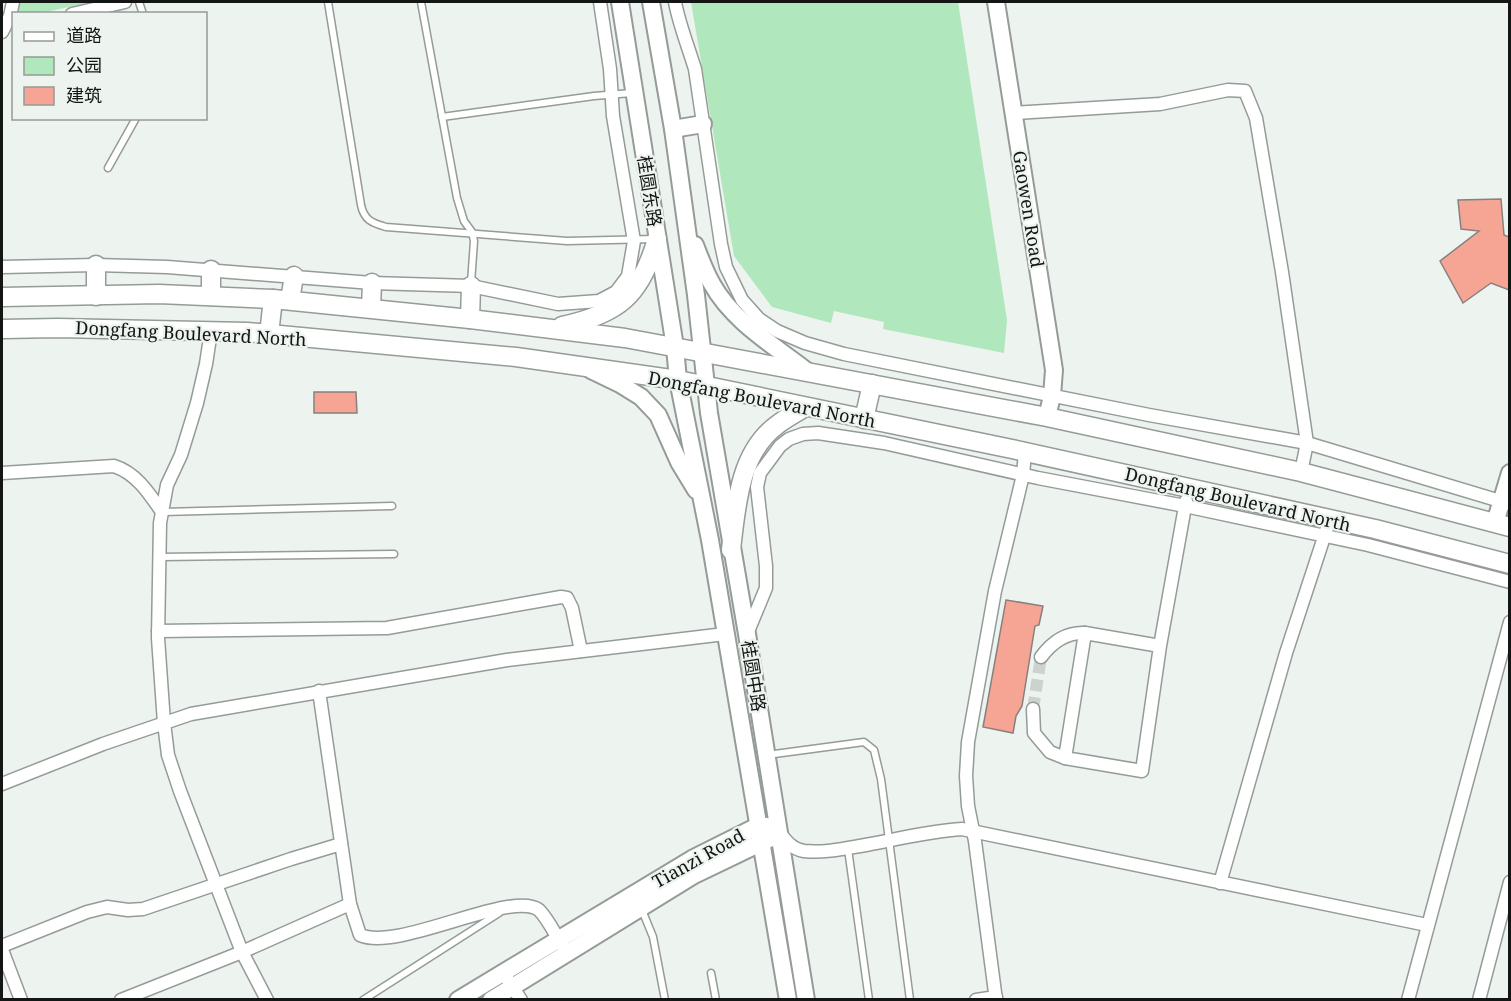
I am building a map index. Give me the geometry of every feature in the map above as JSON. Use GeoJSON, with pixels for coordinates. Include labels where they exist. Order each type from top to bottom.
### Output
{"type":"FeatureCollection","features":[{"type":"Feature","properties":{"kind":"main road","name":"桂圆东路"},"geometry":{"type":"LineString","coordinates":[[620,2],[675,347],[678,380]]}},
{"type":"Feature","properties":{"kind":"main road","name":"桂圆东路"},"geometry":{"type":"LineString","coordinates":[[651,2],[673,129],[702,352]]}},
{"type":"Feature","properties":{"kind":"main road","name":"Gaowen Road"},"geometry":{"type":"LineString","coordinates":[[996,2],[1054,370],[1052,396],[1047,417]]}},
{"type":"Feature","properties":{"kind":"main road"},"geometry":{"type":"LineString","coordinates":[[673,129],[703,124]]}},
{"type":"Feature","properties":{"kind":"main road"},"geometry":{"type":"LineString","coordinates":[[686,223],[713,285],[732,310],[760,337],[808,372]]}},
{"type":"Feature","properties":{"kind":"main road"},"geometry":{"type":"LineString","coordinates":[[553,328],[580,322],[621,304],[636,289],[647,268],[657,239]]}},
{"type":"Feature","properties":{"kind":"main road"},"geometry":{"type":"LineString","coordinates":[[96,265],[96,296]]}},
{"type":"Feature","properties":{"kind":"main road"},"geometry":{"type":"LineString","coordinates":[[211,270],[211,296]]}},
{"type":"Feature","properties":{"kind":"main road"},"geometry":{"type":"LineString","coordinates":[[269,334],[281,300],[294,276]]}},
{"type":"Feature","properties":{"kind":"main road"},"geometry":{"type":"LineString","coordinates":[[371,308],[372,282]]}},
{"type":"Feature","properties":{"kind":"main road"},"geometry":{"type":"LineString","coordinates":[[470,319],[471,286]]}},
{"type":"Feature","properties":{"kind":"main road","name":"Dongfang Boulevard North"},"geometry":{"type":"LineString","coordinates":[[2,297],[159,294],[211,296],[371,308],[553,328],[675,347],[1047,417],[1300,472],[1502,525]]}},
{"type":"Feature","properties":{"kind":"main road","name":"Dongfang Boulevard North"},"geometry":{"type":"LineString","coordinates":[[2,329],[58,327],[269,334],[516,357],[678,380],[1188,488],[1328,528],[1509,564]]}},
{"type":"Feature","properties":{"kind":"main road","name":"桂圆中路"},"geometry":{"type":"LineString","coordinates":[[702,352],[705,385],[731,550],[747,634],[806,999]]}},
{"type":"Feature","properties":{"kind":"main road"},"geometry":{"type":"LineString","coordinates":[[585,366],[640,397],[658,415],[679,462],[702,500]]}},
{"type":"Feature","properties":{"kind":"main road","name":"桂圆中路"},"geometry":{"type":"LineString","coordinates":[[678,380],[702,500],[788,999]]}},
{"type":"Feature","properties":{"kind":"main road"},"geometry":{"type":"LineString","coordinates":[[864,419],[872,384]]}},
{"type":"Feature","properties":{"kind":"main road"},"geometry":{"type":"LineString","coordinates":[[731,550],[736,505],[745,470],[757,447],[776,425],[806,408]]}},
{"type":"Feature","properties":{"kind":"main road"},"geometry":{"type":"LineString","coordinates":[[1502,525],[1509,473]]}},
{"type":"Feature","properties":{"kind":"main road","name":"Tianzi Road"},"geometry":{"type":"LineString","coordinates":[[490,999],[512,986],[562,946],[637,901],[692,859],[760,834],[767,826],[778,831]]}},
{"type":"Feature","properties":{"kind":"main road","name":"Tianzi Road"},"geometry":{"type":"LineString","coordinates":[[458,999],[512,986]]}},
{"type":"Feature","properties":{"kind":"street"},"geometry":{"type":"LineString","coordinates":[[6,30],[12,2]]}},
{"type":"Feature","properties":{"kind":"street"},"geometry":{"type":"LineString","coordinates":[[81,12],[125,2]]}},
{"type":"Feature","properties":{"kind":"street"},"geometry":{"type":"LineString","coordinates":[[2,267],[96,265],[211,270],[372,282],[471,286],[558,304],[599,302],[616,292],[628,276],[634,241],[610,94],[610,69],[600,2]]}},
{"type":"Feature","properties":{"kind":"street"},"geometry":{"type":"LineString","coordinates":[[675,2],[678,19],[695,69],[726,267],[742,300],[759,319],[777,331],[805,343],[844,354],[1052,396],[1307,443],[1505,502]]}},
{"type":"Feature","properties":{"kind":"street"},"geometry":{"type":"LineString","coordinates":[[1014,113],[1160,104],[1235,89],[1245,91],[1256,118],[1263,154],[1307,443],[1300,472]]}},
{"type":"Feature","properties":{"kind":"street"},"geometry":{"type":"LineString","coordinates":[[211,331],[207,364],[197,403],[181,455],[167,485],[162,512],[158,631],[164,723],[168,754],[177,782],[242,952],[267,999]]}},
{"type":"Feature","properties":{"kind":"street"},"geometry":{"type":"LineString","coordinates":[[747,634],[766,588],[766,566],[757,487],[760,473],[780,446],[803,434],[818,433],[884,443],[1023,475],[1185,506],[1328,528],[1509,582]]}},
{"type":"Feature","properties":{"kind":"street"},"geometry":{"type":"LineString","coordinates":[[975,999],[996,998],[974,832],[968,806],[966,776],[968,742],[995,591],[1023,475],[1025,452]]}},
{"type":"Feature","properties":{"kind":"street"},"geometry":{"type":"LineString","coordinates":[[2,473],[114,466],[127,470],[162,512]]}},
{"type":"Feature","properties":{"kind":"street"},"geometry":{"type":"LineString","coordinates":[[1033,709],[1034,734],[1050,752],[1065,758],[1142,771],[1160,646],[1188,488]]}},
{"type":"Feature","properties":{"kind":"street"},"geometry":{"type":"LineString","coordinates":[[1220,883],[1286,653],[1328,528]]}},
{"type":"Feature","properties":{"kind":"street"},"geometry":{"type":"LineString","coordinates":[[158,631],[387,628],[561,597],[567,598],[572,608],[581,651]]}},
{"type":"Feature","properties":{"kind":"street"},"geometry":{"type":"LineString","coordinates":[[1408,999],[1509,622]]}},
{"type":"Feature","properties":{"kind":"street"},"geometry":{"type":"LineString","coordinates":[[1041,657],[1059,639],[1073,633],[1160,646]]}},
{"type":"Feature","properties":{"kind":"street"},"geometry":{"type":"LineString","coordinates":[[1065,758],[1085,633]]}},
{"type":"Feature","properties":{"kind":"street"},"geometry":{"type":"LineString","coordinates":[[2,784],[191,714],[507,660],[724,634]]}},
{"type":"Feature","properties":{"kind":"street"},"geometry":{"type":"LineString","coordinates":[[319,692],[350,904],[360,934],[376,939],[503,908],[531,906],[538,910],[562,946]]}},
{"type":"Feature","properties":{"kind":"street"},"geometry":{"type":"LineString","coordinates":[[778,831],[793,847],[804,850],[848,848],[962,829],[1427,925]]}},
{"type":"Feature","properties":{"kind":"street"},"geometry":{"type":"LineString","coordinates":[[21,999],[2,948],[87,912],[107,907],[128,910],[143,909],[341,844]]}},
{"type":"Feature","properties":{"kind":"street"},"geometry":{"type":"LineString","coordinates":[[1479,999],[1509,882]]}},
{"type":"Feature","properties":{"kind":"street"},"geometry":{"type":"LineString","coordinates":[[121,999],[242,952],[350,904]]}},
{"type":"Feature","properties":{"kind":"lane"},"geometry":{"type":"LineString","coordinates":[[328,2],[365,218],[386,226],[567,241],[657,239]]}},
{"type":"Feature","properties":{"kind":"lane"},"geometry":{"type":"LineString","coordinates":[[421,2],[457,198],[464,221],[472,232],[471,286]]}},
{"type":"Feature","properties":{"kind":"lane"},"geometry":{"type":"LineString","coordinates":[[442,117],[634,92]]}},
{"type":"Feature","properties":{"kind":"lane"},"geometry":{"type":"LineString","coordinates":[[108,168],[135,120]]}},
{"type":"Feature","properties":{"kind":"lane"},"geometry":{"type":"LineString","coordinates":[[162,512],[392,506]]}},
{"type":"Feature","properties":{"kind":"lane"},"geometry":{"type":"LineString","coordinates":[[160,557],[394,554]]}},
{"type":"Feature","properties":{"kind":"lane"},"geometry":{"type":"LineString","coordinates":[[766,755],[864,742],[869,745],[877,760],[910,999]]}},
{"type":"Feature","properties":{"kind":"lane"},"geometry":{"type":"LineString","coordinates":[[848,848],[869,999]]}},
{"type":"Feature","properties":{"kind":"lane"},"geometry":{"type":"LineString","coordinates":[[637,901],[653,938],[665,999]]}},
{"type":"Feature","properties":{"kind":"lane"},"geometry":{"type":"LineString","coordinates":[[363,999],[498,914],[503,908]]}},
{"type":"Feature","properties":{"kind":"lane"},"geometry":{"type":"LineString","coordinates":[[711,973],[716,999]]}},
{"type":"Feature","properties":{"kind":"green space"},"geometry":{"type":"Polygon","coordinates":[[[19,2],[92,2],[46,12],[19,12],[19,2]]]}},
{"type":"Feature","properties":{"kind":"green space"},"geometry":{"type":"Polygon","coordinates":[[[691,2],[958,2],[1007,320],[1004,353],[883,329],[884,322],[834,311],[831,323],[772,307],[734,256],[691,2]]]}},
{"type":"Feature","properties":{"kind":"building"},"geometry":{"type":"Polygon","coordinates":[[[1501,199],[1504,235],[1509,237],[1509,290],[1491,283],[1463,303],[1440,261],[1479,231],[1461,229],[1458,200],[1501,199]]]}},
{"type":"Feature","properties":{"kind":"building"},"geometry":{"type":"Polygon","coordinates":[[[314,392],[356,392],[357,413],[314,413],[314,392]]]}},
{"type":"Feature","properties":{"kind":"building"},"geometry":{"type":"Polygon","coordinates":[[[1006,600],[1043,606],[1039,625],[1035,626],[1022,706],[1016,716],[1013,733],[983,727],[1006,600]]]}},
{"type":"Feature","properties":{"kind":"tunnel"},"geometry":{"type":"LineString","coordinates":[[1033,709],[1041,657]]}}]}
